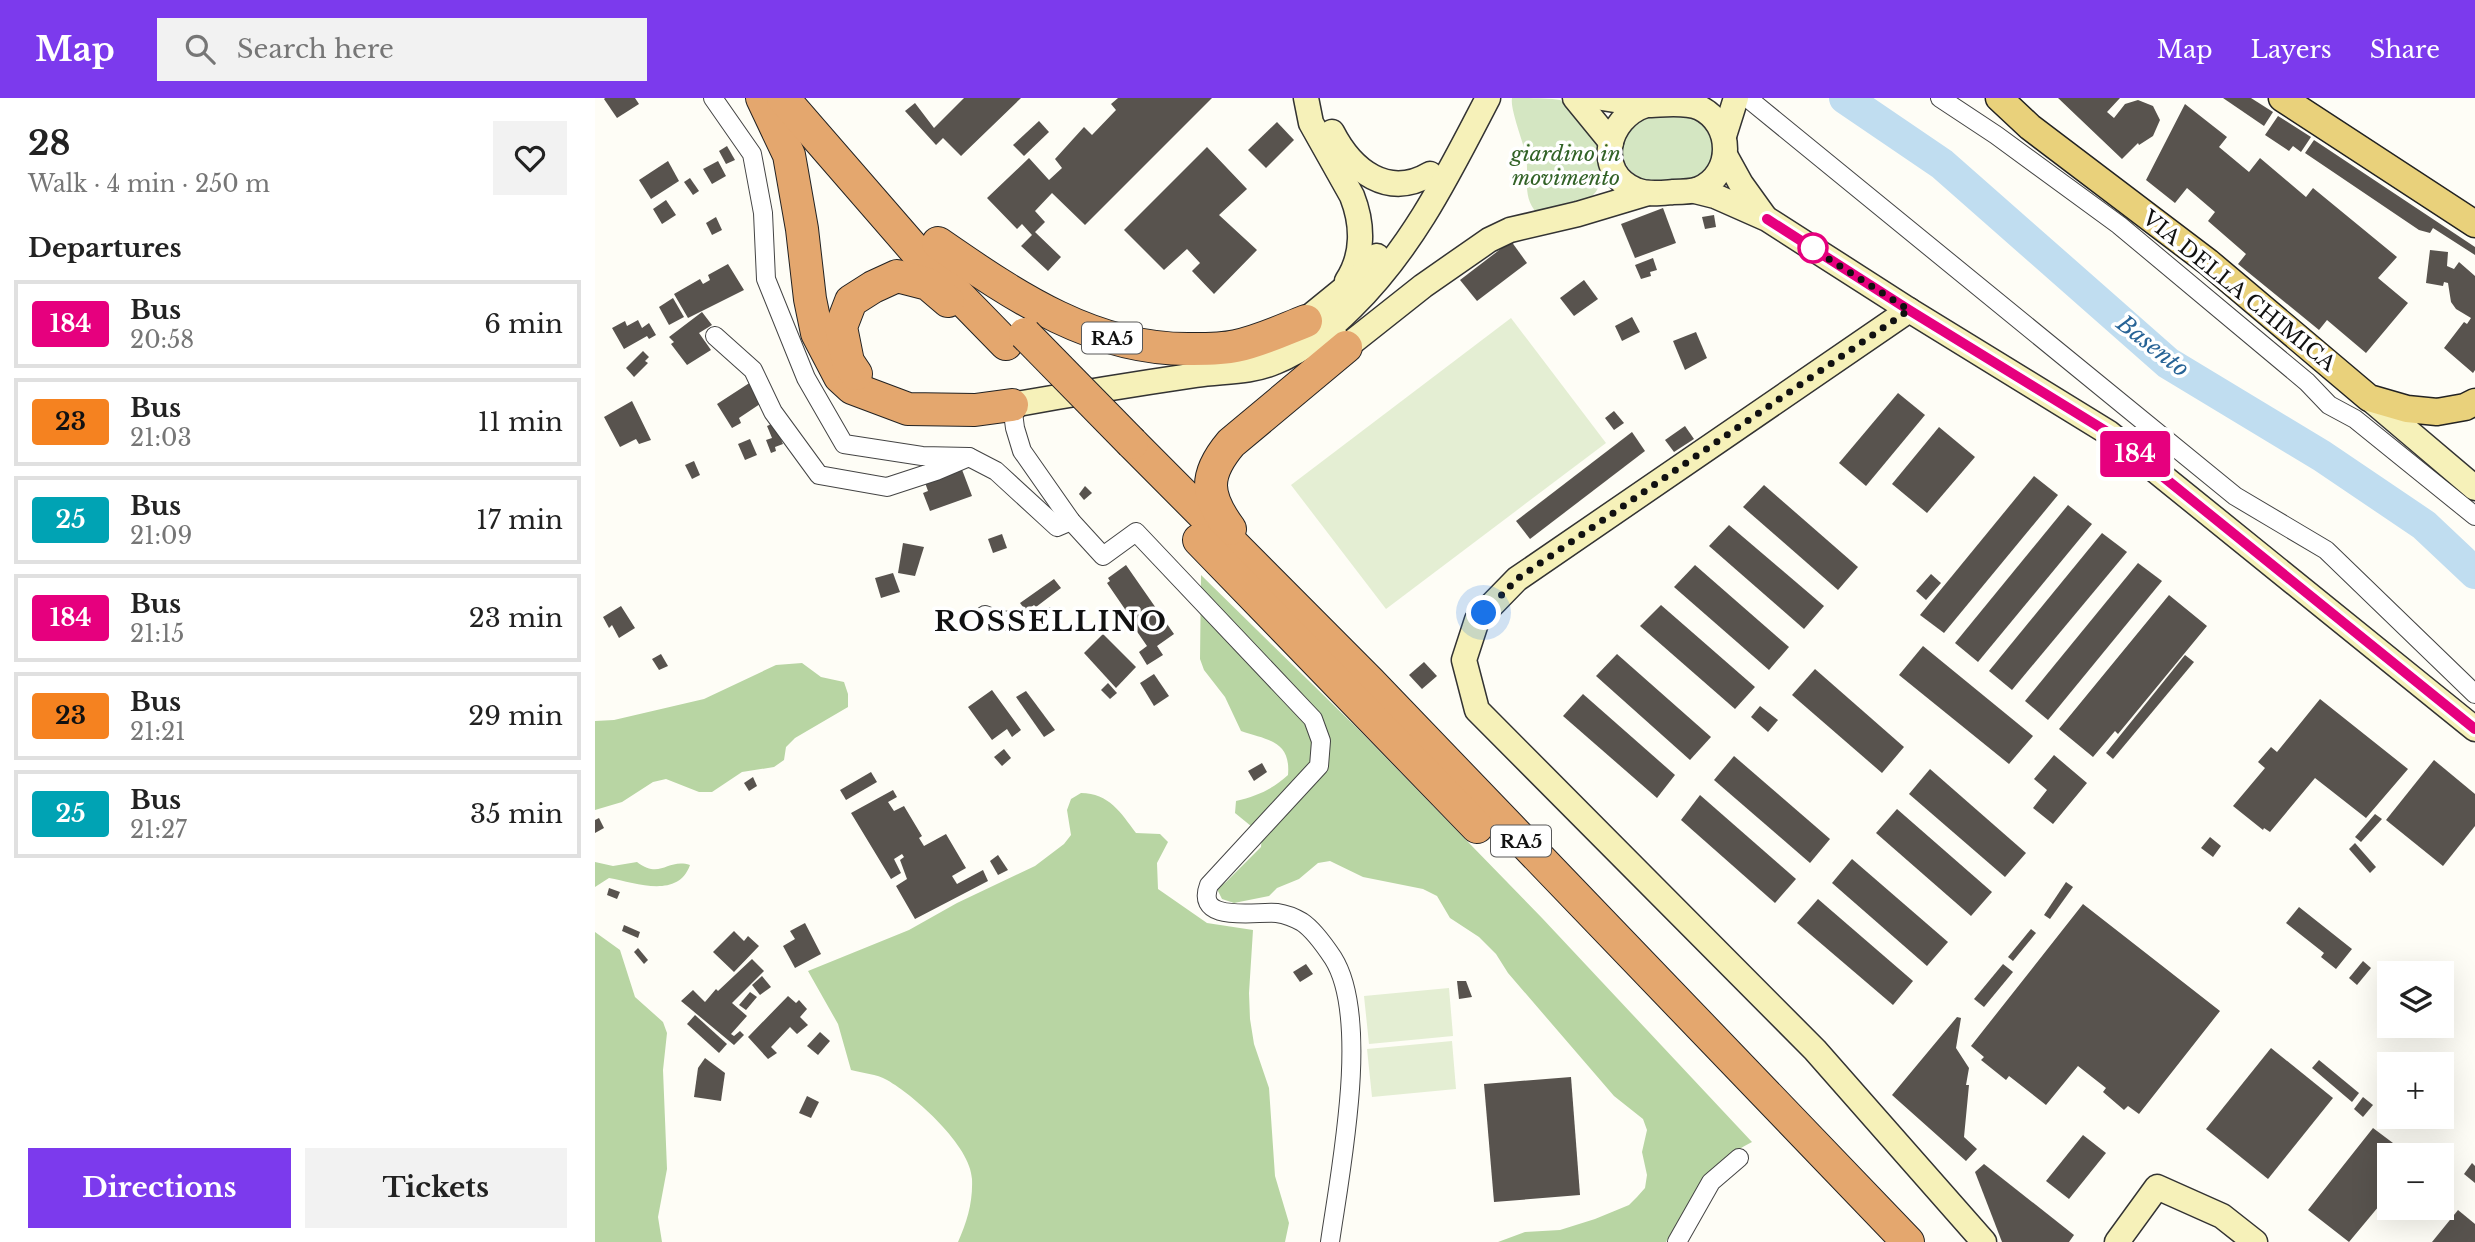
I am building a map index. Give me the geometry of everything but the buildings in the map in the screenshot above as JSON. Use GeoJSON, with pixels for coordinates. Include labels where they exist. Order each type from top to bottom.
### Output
{"type":"FeatureCollection","features":[{"type":"Feature","properties":{"kind":"highway"},"geometry":{"type":"LineString","coordinates":[[762,98],[789,155],[817,333],[840,377],[852,388],[908,409],[975,410],[1012,405]]}},
{"type":"Feature","properties":{"kind":"highway","name":"RA5"},"geometry":{"type":"LineString","coordinates":[[783,98],[921,257],[976,314],[1016,339]]}},
{"type":"Feature","properties":{"kind":"highway","name":"RA5"},"geometry":{"type":"LineString","coordinates":[[802,98],[938,243],[1016,339],[1881,1242]]}},
{"type":"Feature","properties":{"kind":"highway","name":"RA5"},"geometry":{"type":"LineString","coordinates":[[938,243],[1007,291],[1059,318],[1133,344],[1165,350],[1234,347],[1266,337],[1327,333]]}},
{"type":"Feature","properties":{"kind":"highway","name":"RA5"},"geometry":{"type":"LineString","coordinates":[[871,396],[848,362],[841,327],[851,301],[897,275],[928,284],[960,312],[976,314]]}},
{"type":"Feature","properties":{"kind":"highway","name":"RA5"},"geometry":{"type":"LineString","coordinates":[[1264,575],[1221,516],[1211,490],[1212,471],[1231,443],[1327,333]]}},
{"type":"Feature","properties":{"kind":"highway","name":"RA5"},"geometry":{"type":"LineString","coordinates":[[1123,448],[1264,575],[1370,682],[1908,1242]]}},
{"type":"Feature","properties":{"kind":"main road","name":"VIA DELLA CHIMICA"},"geometry":{"type":"LineString","coordinates":[[1999,98],[2030,127],[2208,262],[2369,398]]}},
{"type":"Feature","properties":{"kind":"main road"},"geometry":{"type":"LineString","coordinates":[[2282,98],[2475,224]]}},
{"type":"Feature","properties":{"kind":"main road"},"geometry":{"type":"LineString","coordinates":[[2369,398],[2407,409],[2438,412],[2465,407],[2475,402]]}},
{"type":"Feature","properties":{"kind":"street"},"geometry":{"type":"LineString","coordinates":[[713,98],[752,154],[763,213],[766,279],[806,378],[844,444],[922,456],[969,457],[996,471],[1057,527],[1071,521]]}},
{"type":"Feature","properties":{"kind":"street"},"geometry":{"type":"LineString","coordinates":[[1306,98],[1311,123],[1352,195],[1360,222],[1360,243],[1355,264],[1346,283],[1332,300],[1327,333]]}},
{"type":"Feature","properties":{"kind":"street"},"geometry":{"type":"LineString","coordinates":[[1323,98],[1337,141],[1352,161],[1371,176],[1381,181],[1402,184],[1437,180]]}},
{"type":"Feature","properties":{"kind":"street"},"geometry":{"type":"LineString","coordinates":[[1327,333],[1372,287],[1427,214],[1437,180],[1471,98]]}},
{"type":"Feature","properties":{"kind":"street"},"geometry":{"type":"LineString","coordinates":[[1332,300],[1362,274],[1437,180],[1488,98]]}},
{"type":"Feature","properties":{"kind":"street"},"geometry":{"type":"LineString","coordinates":[[1575,98],[1611,152],[1615,171],[1628,186],[1648,193]]}},
{"type":"Feature","properties":{"kind":"street"},"geometry":{"type":"LineString","coordinates":[[1602,98],[1646,105],[1701,102],[1725,146],[1741,184],[1767,219]]}},
{"type":"Feature","properties":{"kind":"street"},"geometry":{"type":"LineString","coordinates":[[1940,98],[1996,135],[2119,225],[2307,382],[2329,405],[2355,419],[2475,516]]}},
{"type":"Feature","properties":{"kind":"street"},"geometry":{"type":"LineString","coordinates":[[1695,191],[1712,181],[1723,165],[1725,146],[1743,99],[2235,496],[2326,550],[2475,694]]}},
{"type":"Feature","properties":{"kind":"street"},"geometry":{"type":"LineString","coordinates":[[1578,214],[1604,191],[1609,178],[1613,133],[1630,112],[1646,105]]}},
{"type":"Feature","properties":{"kind":"street"},"geometry":{"type":"LineString","coordinates":[[1331,1242],[1350,1089],[1351,1040],[1347,993],[1335,961],[1318,937],[1301,922],[1279,913],[1222,912],[1211,907],[1206,896],[1212,880],[1319,766],[1321,741],[1313,719],[1136,532],[1103,556],[1071,521],[1022,451],[1012,405],[1203,374],[1327,333],[1423,286],[1489,240],[1510,230],[1578,214],[1648,193],[1695,191],[1715,196],[1767,219],[2109,433],[2475,729]]}},
{"type":"Feature","properties":{"kind":"street"},"geometry":{"type":"LineString","coordinates":[[1909,310],[1517,579],[1477,620],[1464,660],[1477,710],[1815,1050],[1984,1242]]}},
{"type":"Feature","properties":{"kind":"street"},"geometry":{"type":"LineString","coordinates":[[715,336],[753,370],[773,412],[819,475],[887,486],[936,471],[969,457]]}},
{"type":"Feature","properties":{"kind":"street","name":"VIA DELLA CHIMICA"},"geometry":{"type":"LineString","coordinates":[[2369,398],[2475,488]]}},
{"type":"Feature","properties":{"kind":"street"},"geometry":{"type":"LineString","coordinates":[[985,615],[1016,622],[1048,617]]}},
{"type":"Feature","properties":{"kind":"street"},"geometry":{"type":"LineString","coordinates":[[1677,1242],[1711,1182],[1739,1157]]}},
{"type":"Feature","properties":{"kind":"street"},"geometry":{"type":"LineString","coordinates":[[2117,1242],[2157,1187],[2222,1216],[2255,1242]]}},
{"type":"Feature","properties":{"kind":"green space","name":"giardino in movimento"},"geometry":{"type":"Polygon","coordinates":[[[1512,98],[1560,100],[1583,118],[1599,148],[1602,163],[1602,179],[1596,192],[1584,202],[1537,213],[1532,206],[1527,191],[1527,159],[1514,116],[1512,98]]]}},
{"type":"Feature","properties":{"kind":"green space"},"geometry":{"type":"Polygon","coordinates":[[[1654,116],[1688,116],[1704,127],[1713,144],[1711,161],[1706,169],[1691,179],[1655,182],[1645,180],[1630,170],[1623,155],[1623,146],[1635,123],[1654,116]]]}},
{"type":"Feature","properties":{"kind":"green space"},"geometry":{"type":"Polygon","coordinates":[[[1511,318],[1606,443],[1386,609],[1291,485],[1511,318]]]}},
{"type":"Feature","properties":{"kind":"green space"},"geometry":{"type":"Polygon","coordinates":[[[1201,575],[1358,729],[1542,918],[1752,1142],[1722,1161],[1711,1172],[1666,1242],[1498,1242],[1525,1232],[1560,1230],[1629,1205],[1645,1188],[1647,1175],[1642,1152],[1647,1130],[1643,1119],[1614,1096],[1508,973],[1496,954],[1479,937],[1450,918],[1437,896],[1423,889],[1363,877],[1330,861],[1318,863],[1299,879],[1277,888],[1269,896],[1234,903],[1222,899],[1217,889],[1261,847],[1262,835],[1235,813],[1236,801],[1277,784],[1288,775],[1288,764],[1286,755],[1276,744],[1241,731],[1225,697],[1204,670],[1200,659],[1201,575]]]}},
{"type":"Feature","properties":{"kind":"green space"},"geometry":{"type":"Polygon","coordinates":[[[802,663],[821,677],[844,682],[848,707],[795,738],[786,747],[784,760],[774,767],[742,772],[712,792],[699,792],[666,779],[653,782],[622,802],[595,810],[595,721],[614,720],[704,699],[776,665],[802,663]]]}},
{"type":"Feature","properties":{"kind":"green space"},"geometry":{"type":"Polygon","coordinates":[[[1081,793],[1107,800],[1136,833],[1160,834],[1168,842],[1157,863],[1158,889],[1207,923],[1253,930],[1250,1019],[1254,1044],[1269,1088],[1275,1176],[1289,1223],[1285,1242],[958,1242],[972,1196],[972,1179],[962,1152],[940,1123],[899,1087],[879,1076],[851,1070],[838,1024],[808,971],[909,930],[957,903],[1035,866],[1064,844],[1071,835],[1067,810],[1071,799],[1081,793]]]}},
{"type":"Feature","properties":{"kind":"green space"},"geometry":{"type":"Polygon","coordinates":[[[595,862],[613,866],[637,862],[652,869],[675,864],[690,865],[684,876],[666,885],[643,885],[609,878],[595,887],[595,862]]]}},
{"type":"Feature","properties":{"kind":"green space"},"geometry":{"type":"Polygon","coordinates":[[[595,932],[620,950],[635,997],[663,1022],[667,1033],[663,1070],[667,1169],[658,1217],[662,1242],[595,1242],[595,932]]]}},
{"type":"Feature","properties":{"kind":"green space"},"geometry":{"type":"Polygon","coordinates":[[[1449,988],[1453,1036],[1369,1044],[1364,996],[1449,988]]]}},
{"type":"Feature","properties":{"kind":"green space"},"geometry":{"type":"Polygon","coordinates":[[[1452,1041],[1456,1089],[1372,1097],[1367,1049],[1452,1041]]]}},
{"type":"Feature","properties":{"kind":"waterway","name":"Basento"},"geometry":{"type":"LineString","coordinates":[[1845,98],[1942,164],[2168,363],[2322,456],[2424,525],[2475,573]]}},
{"type":"Feature","properties":{"kind":"bus line","name":"184"},"geometry":{"type":"LineString","coordinates":[[1767,219],[2109,433],[2475,729]]}},
{"type":"Feature","properties":{"kind":"district","name":"ROSSELLINO"},"geometry":{"type":"Point","coordinates":[1051,621]}},
{"type":"Feature","properties":{"kind":"route"},"geometry":{"type":"LineString","coordinates":[[1484,613],[1517,579],[1909,310],[1807,245],[1813,248]]}}]}
